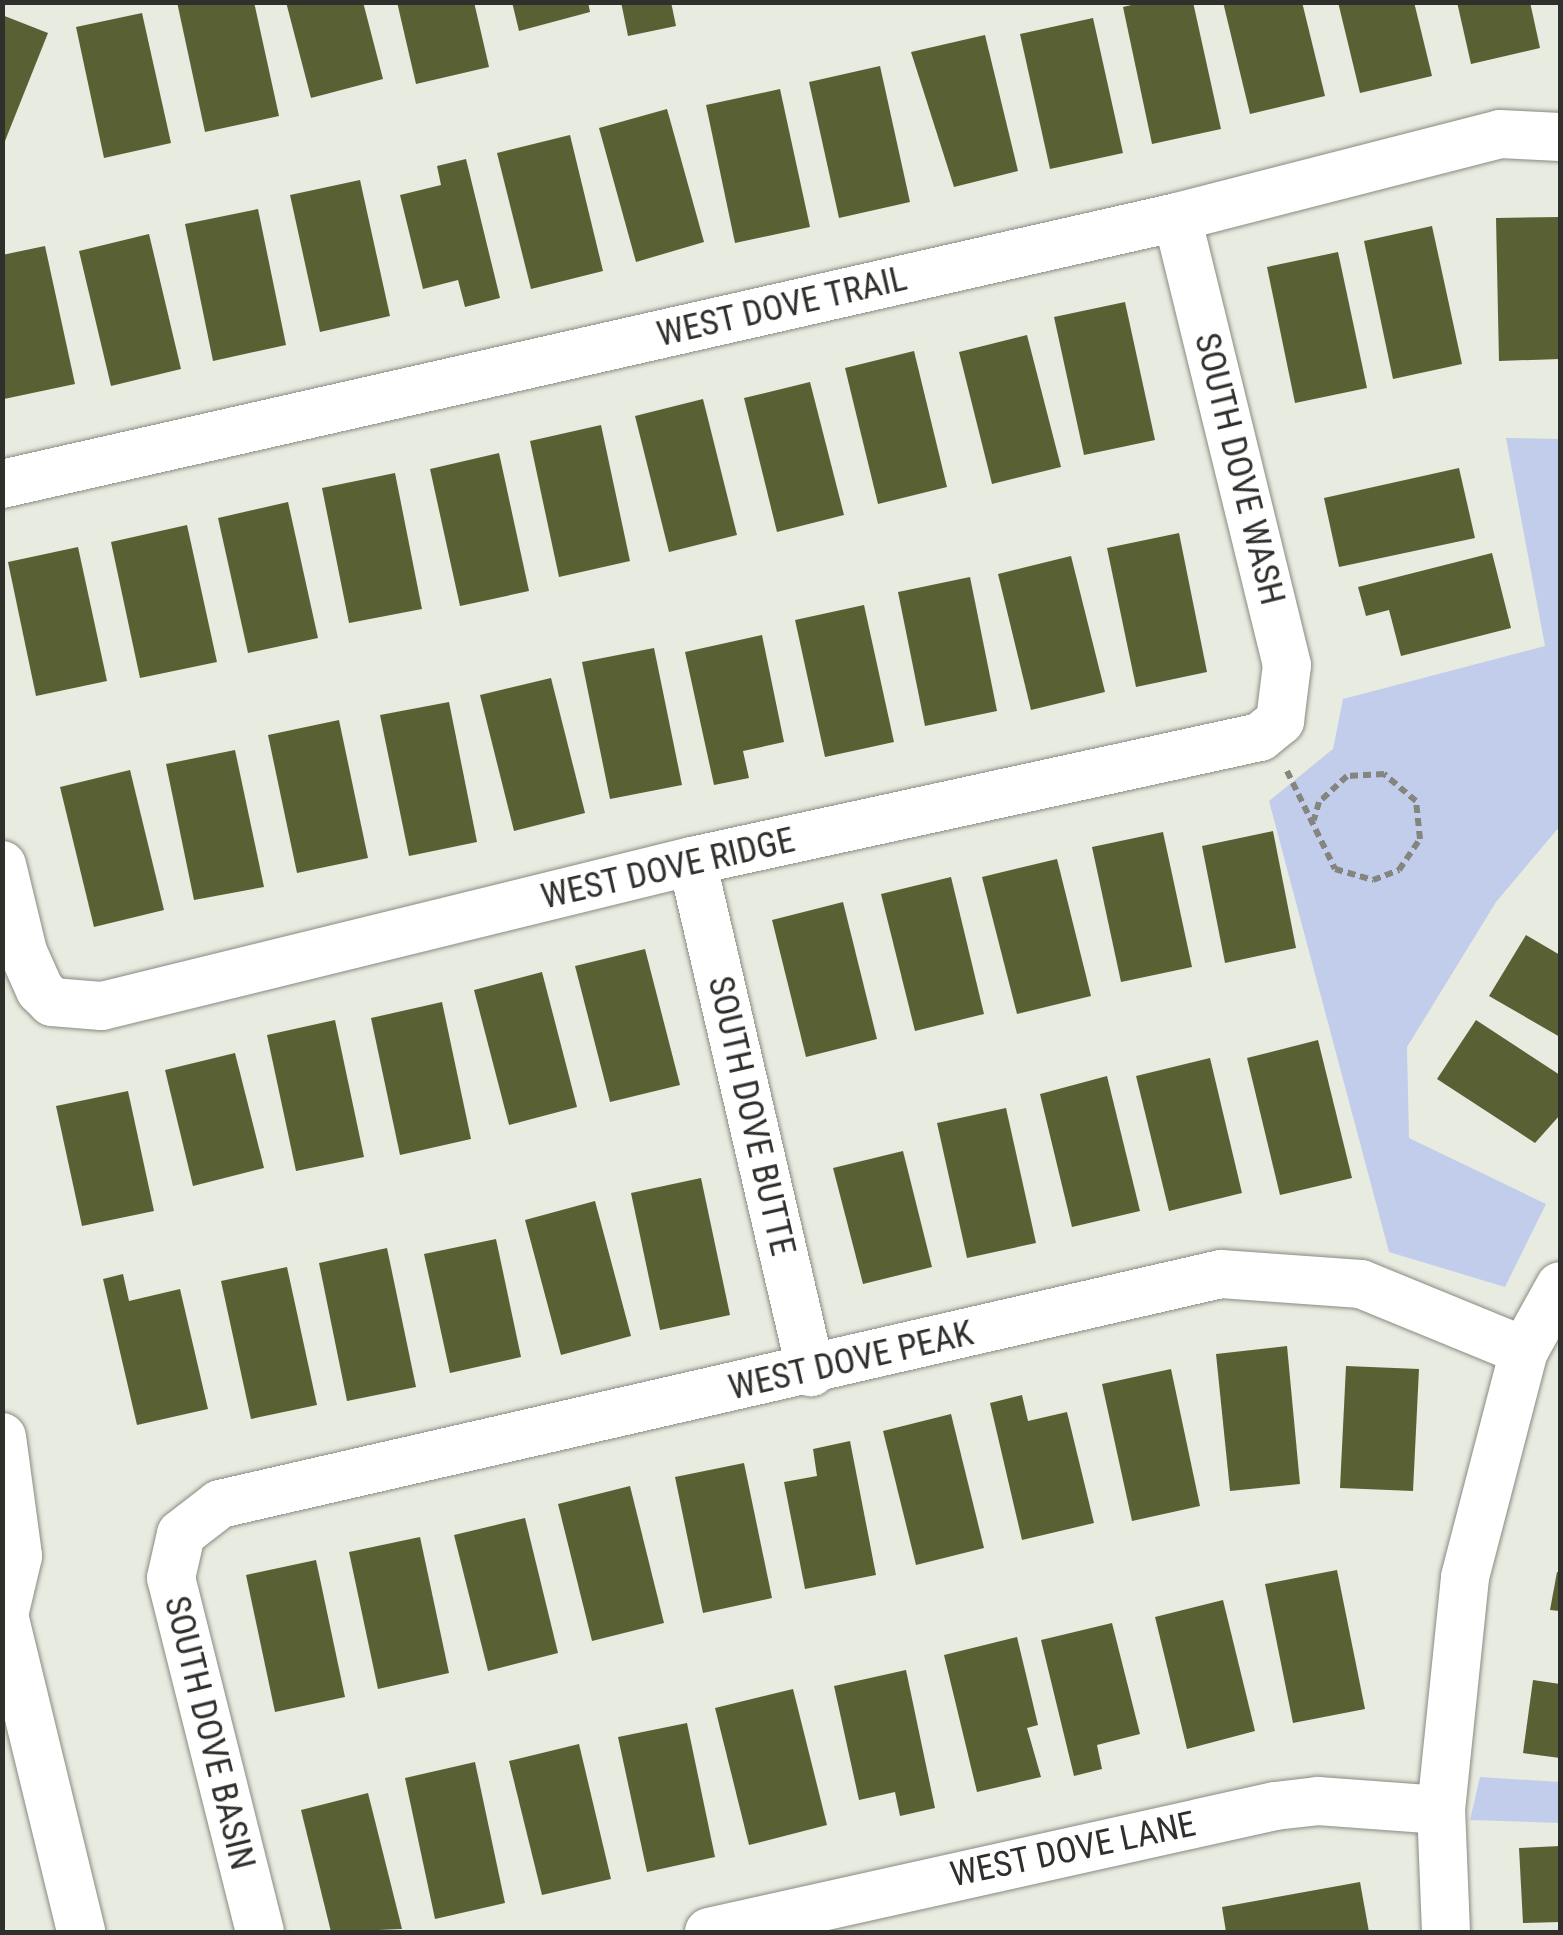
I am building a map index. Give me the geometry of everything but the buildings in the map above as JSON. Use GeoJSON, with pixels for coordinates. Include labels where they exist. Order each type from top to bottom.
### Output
{"type":"FeatureCollection","features":[{"type":"Feature","properties":{"kind":"street","name":"WEST DOVE TRAIL"},"geometry":{"type":"LineString","coordinates":[[2,484],[1177,218],[1500,134],[1560,137]]}},
{"type":"Feature","properties":{"kind":"street","name":"SOUTH DOVE WASH"},"geometry":{"type":"LineString","coordinates":[[1177,218],[1286,665],[1280,721]]}},
{"type":"Feature","properties":{"kind":"street","name":"WEST DOVE RIDGE"},"geometry":{"type":"LineString","coordinates":[[2,865],[23,952],[52,1002],[102,1006],[692,862],[1226,747],[1280,721]]}},
{"type":"Feature","properties":{"kind":"street","name":"SOUTH DOVE BUTTE"},"geometry":{"type":"LineString","coordinates":[[692,862],[810,1372]]}},
{"type":"Feature","properties":{"kind":"street","name":"WEST DOVE PEAK"},"geometry":{"type":"LineString","coordinates":[[181,1534],[220,1504],[810,1372],[1221,1274],[1361,1284],[1524,1351]]}},
{"type":"Feature","properties":{"kind":"street"},"geometry":{"type":"LineString","coordinates":[[1446,1932],[1441,1810],[1465,1577],[1524,1351],[1560,1286]]}},
{"type":"Feature","properties":{"kind":"street"},"geometry":{"type":"LineString","coordinates":[[2,1437],[18,1556],[3,1614],[8,1662],[81,1932]]}},
{"type":"Feature","properties":{"kind":"street","name":"SOUTH DOVE BASIN"},"geometry":{"type":"LineString","coordinates":[[181,1534],[171,1554],[172,1588],[260,1932]]}},
{"type":"Feature","properties":{"kind":"street","name":"WEST DOVE LANE"},"geometry":{"type":"LineString","coordinates":[[710,1932],[864,1914],[1275,1806],[1318,1801],[1441,1810]]}},
{"type":"Feature","properties":{"kind":"path"},"geometry":{"type":"LineString","coordinates":[[1384,774],[1416,800],[1420,839],[1399,870],[1354,878],[1322,855],[1314,820],[1320,802],[1346,776],[1384,774]]}},
{"type":"Feature","properties":{"kind":"shaded area"},"geometry":{"type":"Polygon","coordinates":[[[1506,438],[1560,439],[1560,826],[1496,902],[1407,1047],[1409,1138],[1546,1204],[1505,1287],[1389,1252],[1269,801],[1333,749],[1343,699],[1545,646],[1506,438]]]}},
{"type":"Feature","properties":{"kind":"shaded area"},"geometry":{"type":"Polygon","coordinates":[[[1480,1777],[1560,1782],[1560,1823],[1470,1820],[1480,1777]]]}}]}
